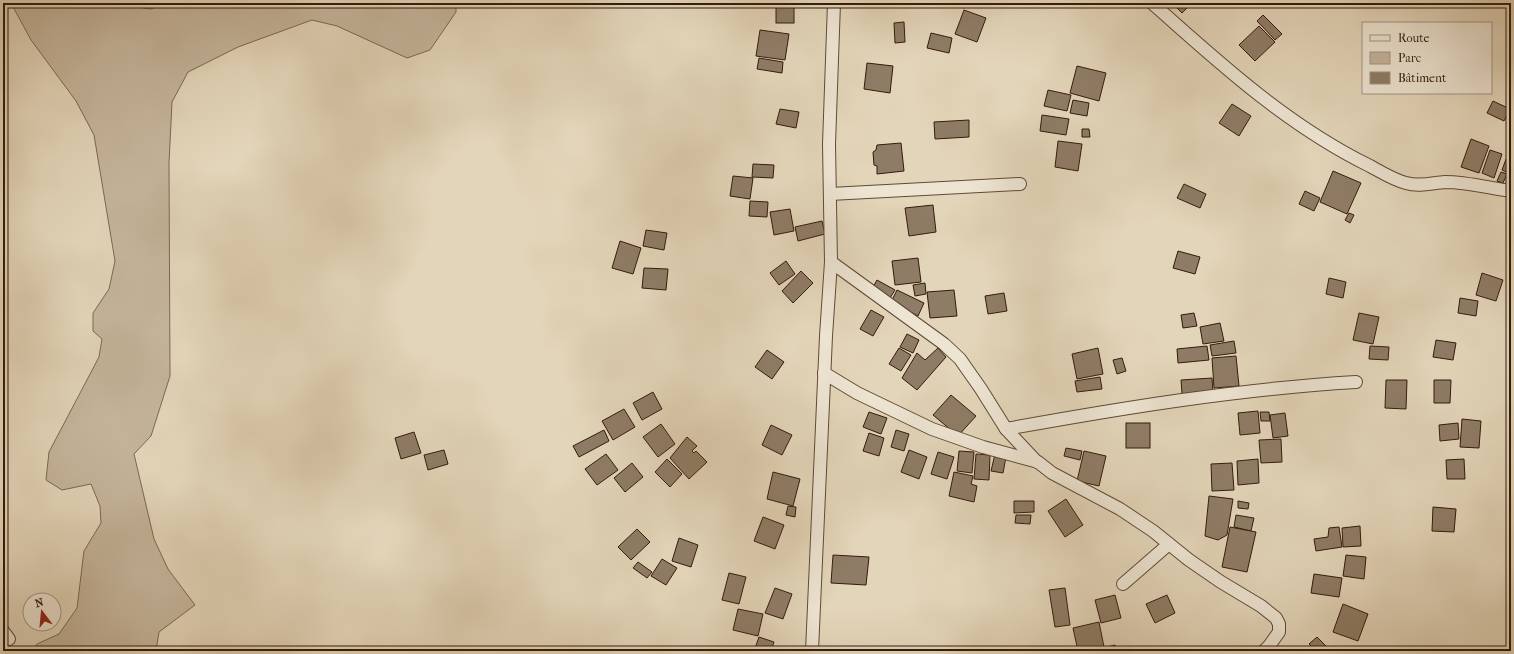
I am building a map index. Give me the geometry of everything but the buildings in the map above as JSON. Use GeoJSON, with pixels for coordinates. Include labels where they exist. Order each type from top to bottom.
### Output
{"type":"FeatureCollection","features":[{"type":"Feature","properties":{"kind":"street"},"geometry":{"type":"LineString","coordinates":[[812,651],[824,373],[831,262],[829,144],[834,3]]}},
{"type":"Feature","properties":{"kind":"street"},"geometry":{"type":"LineString","coordinates":[[1152,3],[1218,62],[1278,109],[1341,152],[1405,183],[1424,185],[1444,182],[1511,191]]}},
{"type":"Feature","properties":{"kind":"street"},"geometry":{"type":"LineString","coordinates":[[830,194],[1020,184]]}},
{"type":"Feature","properties":{"kind":"street"},"geometry":{"type":"LineString","coordinates":[[831,262],[944,344],[960,359],[1006,429],[1038,462],[1052,473],[1120,509],[1153,531],[1189,560],[1221,582],[1261,606],[1276,618],[1279,624],[1279,632],[1264,651]]}},
{"type":"Feature","properties":{"kind":"street"},"geometry":{"type":"LineString","coordinates":[[824,373],[857,393],[932,429],[970,443],[1038,462]]}},
{"type":"Feature","properties":{"kind":"street"},"geometry":{"type":"LineString","coordinates":[[1006,429],[1201,397],[1305,385],[1356,382]]}},
{"type":"Feature","properties":{"kind":"street"},"geometry":{"type":"LineString","coordinates":[[1123,584],[1169,544]]}},
{"type":"Feature","properties":{"kind":"green space"},"geometry":{"type":"Polygon","coordinates":[[[11,3],[127,3],[130,6],[151,9],[165,3],[456,3],[456,12],[430,50],[407,58],[337,26],[312,20],[238,47],[188,72],[172,102],[169,163],[170,376],[151,436],[134,454],[154,539],[168,569],[195,605],[159,632],[156,651],[32,651],[37,644],[62,632],[62,630],[77,608],[84,551],[101,523],[100,506],[91,484],[62,490],[46,480],[49,452],[99,357],[102,339],[93,331],[93,313],[109,289],[115,261],[94,135],[76,101],[31,40],[11,3]]]}}]}
